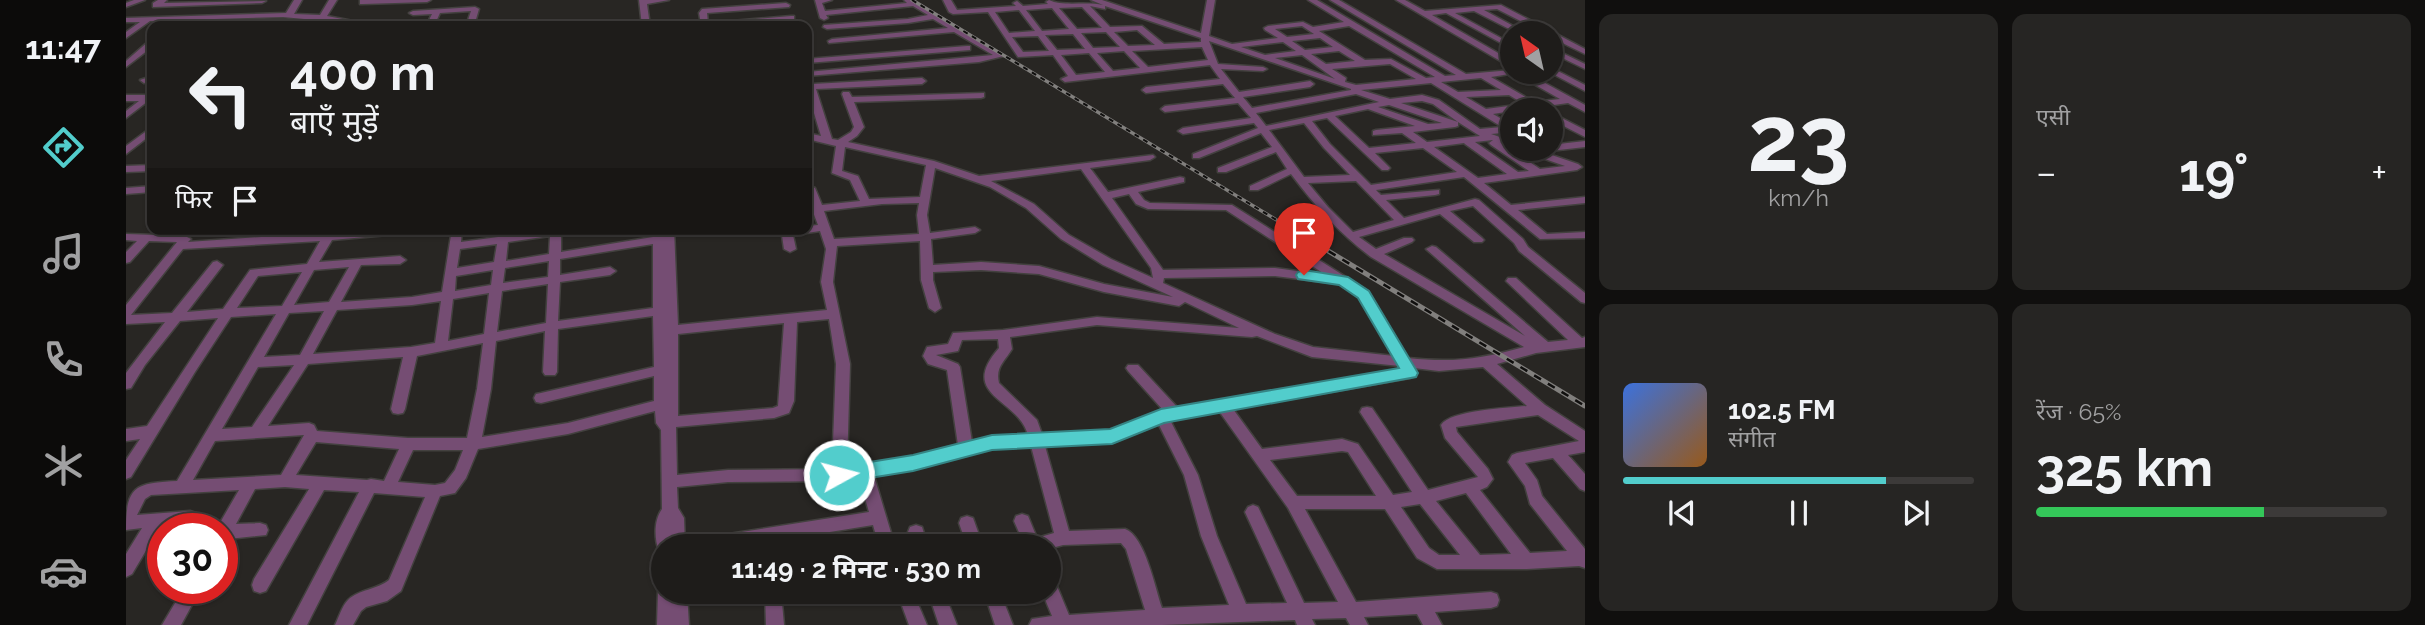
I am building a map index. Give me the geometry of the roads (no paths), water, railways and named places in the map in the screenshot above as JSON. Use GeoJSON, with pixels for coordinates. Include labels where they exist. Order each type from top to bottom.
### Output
{"type":"FeatureCollection","features":[{"type":"Feature","properties":{"kind":"street"},"geometry":{"type":"LineString","coordinates":[[126,5],[141,0]]}},
{"type":"Feature","properties":{"kind":"street"},"geometry":{"type":"LineString","coordinates":[[163,0],[156,5],[262,0]]}},
{"type":"Feature","properties":{"kind":"street"},"geometry":{"type":"LineString","coordinates":[[251,16],[262,0]]}},
{"type":"Feature","properties":{"kind":"street"},"geometry":{"type":"LineString","coordinates":[[289,15],[298,0]]}},
{"type":"Feature","properties":{"kind":"street"},"geometry":{"type":"LineString","coordinates":[[323,17],[333,0]]}},
{"type":"Feature","properties":{"kind":"street"},"geometry":{"type":"LineString","coordinates":[[341,21],[364,1],[427,0]]}},
{"type":"Feature","properties":{"kind":"street"},"geometry":{"type":"LineString","coordinates":[[645,21],[643,1],[665,0]]}},
{"type":"Feature","properties":{"kind":"street"},"geometry":{"type":"LineString","coordinates":[[828,0],[818,2],[839,58]]}},
{"type":"Feature","properties":{"kind":"street"},"geometry":{"type":"LineString","coordinates":[[947,0],[955,12],[1021,8],[1051,3],[1095,5],[1229,45],[1500,140]]}},
{"type":"Feature","properties":{"kind":"street"},"geometry":{"type":"LineString","coordinates":[[980,0],[1020,55],[1127,49],[1206,39]]}},
{"type":"Feature","properties":{"kind":"street"},"geometry":{"type":"LineString","coordinates":[[1014,0],[1055,53],[1069,79],[1215,64],[1263,69]]}},
{"type":"Feature","properties":{"kind":"street"},"geometry":{"type":"LineString","coordinates":[[1095,0],[1206,39]]}},
{"type":"Feature","properties":{"kind":"street"},"geometry":{"type":"LineString","coordinates":[[1211,0],[1206,16],[1206,39],[1215,64],[1225,81],[1293,170],[1351,236],[1375,254],[1541,348]]}},
{"type":"Feature","properties":{"kind":"street"},"geometry":{"type":"LineString","coordinates":[[1312,0],[1444,79]]}},
{"type":"Feature","properties":{"kind":"street"},"geometry":{"type":"LineString","coordinates":[[1334,0],[1466,77]]}},
{"type":"Feature","properties":{"kind":"street"},"geometry":{"type":"LineString","coordinates":[[1400,0],[1500,57]]}},
{"type":"Feature","properties":{"kind":"street"},"geometry":{"type":"LineString","coordinates":[[180,21],[208,2]]}},
{"type":"Feature","properties":{"kind":"street"},"geometry":{"type":"LineString","coordinates":[[705,21],[704,12],[786,2],[793,21]]}},
{"type":"Feature","properties":{"kind":"street"},"geometry":{"type":"LineString","coordinates":[[812,74],[1000,56],[912,2],[822,13]]}},
{"type":"Feature","properties":{"kind":"street"},"geometry":{"type":"LineString","coordinates":[[1051,3],[1111,74]]}},
{"type":"Feature","properties":{"kind":"street"},"geometry":{"type":"LineString","coordinates":[[1085,5],[1146,70]]}},
{"type":"Feature","properties":{"kind":"street"},"geometry":{"type":"LineString","coordinates":[[745,8],[749,21]]}},
{"type":"Feature","properties":{"kind":"street"},"geometry":{"type":"LineString","coordinates":[[1474,8],[1500,22]]}},
{"type":"Feature","properties":{"kind":"street"},"geometry":{"type":"LineString","coordinates":[[1424,13],[1499,8],[1524,21]]}},
{"type":"Feature","properties":{"kind":"street"},"geometry":{"type":"LineString","coordinates":[[414,13],[476,9],[472,21]]}},
{"type":"Feature","properties":{"kind":"street"},"geometry":{"type":"LineString","coordinates":[[432,21],[437,11]]}},
{"type":"Feature","properties":{"kind":"street"},"geometry":{"type":"LineString","coordinates":[[1447,11],[1500,40]]}},
{"type":"Feature","properties":{"kind":"street"},"geometry":{"type":"LineString","coordinates":[[264,21],[269,15]]}},
{"type":"Feature","properties":{"kind":"street"},"geometry":{"type":"LineString","coordinates":[[126,20],[289,15],[352,21]]}},
{"type":"Feature","properties":{"kind":"street"},"geometry":{"type":"LineString","coordinates":[[827,27],[919,20],[936,16]]}},
{"type":"Feature","properties":{"kind":"street"},"geometry":{"type":"LineString","coordinates":[[218,21],[222,17]]}},
{"type":"Feature","properties":{"kind":"street"},"geometry":{"type":"LineString","coordinates":[[126,36],[148,19]]}},
{"type":"Feature","properties":{"kind":"street"},"geometry":{"type":"LineString","coordinates":[[1356,90],[1268,27],[1300,23],[1363,62]]}},
{"type":"Feature","properties":{"kind":"street"},"geometry":{"type":"LineString","coordinates":[[1312,30],[1351,23]]}},
{"type":"Feature","properties":{"kind":"street"},"geometry":{"type":"LineString","coordinates":[[1006,35],[1140,28],[1161,46]]}},
{"type":"Feature","properties":{"kind":"street"},"geometry":{"type":"LineString","coordinates":[[832,41],[957,30]]}},
{"type":"Feature","properties":{"kind":"street"},"geometry":{"type":"LineString","coordinates":[[1229,45],[1321,36]]}},
{"type":"Feature","properties":{"kind":"street"},"geometry":{"type":"LineString","coordinates":[[1563,41],[1585,52]]}},
{"type":"Feature","properties":{"kind":"street"},"geometry":{"type":"LineString","coordinates":[[126,65],[147,47]]}},
{"type":"Feature","properties":{"kind":"street"},"geometry":{"type":"LineString","coordinates":[[812,61],[967,48]]}},
{"type":"Feature","properties":{"kind":"street"},"geometry":{"type":"LineString","coordinates":[[1263,57],[1341,48]]}},
{"type":"Feature","properties":{"kind":"street"},"geometry":{"type":"LineString","coordinates":[[140,53],[147,52]]}},
{"type":"Feature","properties":{"kind":"street"},"geometry":{"type":"LineString","coordinates":[[1563,55],[1583,65]]}},
{"type":"Feature","properties":{"kind":"street"},"geometry":{"type":"LineString","coordinates":[[1324,67],[1391,61],[1457,95],[1500,121]]}},
{"type":"Feature","properties":{"kind":"street"},"geometry":{"type":"LineString","coordinates":[[913,65],[932,96]]}},
{"type":"Feature","properties":{"kind":"street"},"geometry":{"type":"LineString","coordinates":[[1563,67],[1583,65]]}},
{"type":"Feature","properties":{"kind":"street"},"geometry":{"type":"LineString","coordinates":[[1183,131],[1257,120],[1356,90],[1500,73]]}},
{"type":"Feature","properties":{"kind":"street"},"geometry":{"type":"LineString","coordinates":[[1482,75],[1520,98]]}},
{"type":"Feature","properties":{"kind":"street"},"geometry":{"type":"LineString","coordinates":[[1563,75],[1585,88]]}},
{"type":"Feature","properties":{"kind":"street"},"geometry":{"type":"LineString","coordinates":[[812,88],[922,81]]}},
{"type":"Feature","properties":{"kind":"street"},"geometry":{"type":"LineString","coordinates":[[1146,90],[1225,81]]}},
{"type":"Feature","properties":{"kind":"street"},"geometry":{"type":"LineString","coordinates":[[1164,109],[1310,84]]}},
{"type":"Feature","properties":{"kind":"street"},"geometry":{"type":"LineString","coordinates":[[1540,84],[1585,109]]}},
{"type":"Feature","properties":{"kind":"street"},"geometry":{"type":"LineString","coordinates":[[836,143],[854,134],[859,127],[842,85]]}},
{"type":"Feature","properties":{"kind":"street"},"geometry":{"type":"LineString","coordinates":[[812,90],[836,143],[837,173],[854,178],[866,203]]}},
{"type":"Feature","properties":{"kind":"street"},"geometry":{"type":"LineString","coordinates":[[1457,95],[1510,92]]}},
{"type":"Feature","properties":{"kind":"street"},"geometry":{"type":"LineString","coordinates":[[849,100],[982,95]]}},
{"type":"Feature","properties":{"kind":"street"},"geometry":{"type":"LineString","coordinates":[[126,98],[147,97]]}},
{"type":"Feature","properties":{"kind":"street"},"geometry":{"type":"LineString","coordinates":[[126,115],[147,99]]}},
{"type":"Feature","properties":{"kind":"street"},"geometry":{"type":"LineString","coordinates":[[1196,156],[1257,120],[1307,121],[1389,102],[1429,99],[1538,172]]}},
{"type":"Feature","properties":{"kind":"street"},"geometry":{"type":"LineString","coordinates":[[1563,102],[1569,100]]}},
{"type":"Feature","properties":{"kind":"street"},"geometry":{"type":"LineString","coordinates":[[1370,107],[1427,127]]}},
{"type":"Feature","properties":{"kind":"street"},"geometry":{"type":"LineString","coordinates":[[1485,112],[1500,111]]}},
{"type":"Feature","properties":{"kind":"street"},"geometry":{"type":"LineString","coordinates":[[1330,116],[1385,168]]}},
{"type":"Feature","properties":{"kind":"street"},"geometry":{"type":"LineString","coordinates":[[1564,122],[1585,120]]}},
{"type":"Feature","properties":{"kind":"street"},"geometry":{"type":"LineString","coordinates":[[1307,121],[1327,146],[1401,221]]}},
{"type":"Feature","properties":{"kind":"street"},"geometry":{"type":"LineString","coordinates":[[1564,122],[1585,134]]}},
{"type":"Feature","properties":{"kind":"street"},"geometry":{"type":"LineString","coordinates":[[1376,132],[1455,124]]}},
{"type":"Feature","properties":{"kind":"street"},"geometry":{"type":"LineString","coordinates":[[1404,130],[1476,181],[1544,237],[1585,235]]}},
{"type":"Feature","properties":{"kind":"street"},"geometry":{"type":"LineString","coordinates":[[1367,151],[1468,142],[1500,132]]}},
{"type":"Feature","properties":{"kind":"street"},"geometry":{"type":"LineString","coordinates":[[126,151],[147,134]]}},
{"type":"Feature","properties":{"kind":"street"},"geometry":{"type":"LineString","coordinates":[[812,137],[931,163],[981,179],[1020,199],[1074,244],[1157,280],[1200,306],[1270,337],[1322,354],[1429,366],[1486,362],[1541,348],[1583,342]]}},
{"type":"Feature","properties":{"kind":"street"},"geometry":{"type":"LineString","coordinates":[[1468,142],[1516,175]]}},
{"type":"Feature","properties":{"kind":"street"},"geometry":{"type":"LineString","coordinates":[[1563,147],[1585,144]]}},
{"type":"Feature","properties":{"kind":"street"},"geometry":{"type":"LineString","coordinates":[[1222,170],[1276,149]]}},
{"type":"Feature","properties":{"kind":"street"},"geometry":{"type":"LineString","coordinates":[[981,179],[1150,157]]}},
{"type":"Feature","properties":{"kind":"street"},"geometry":{"type":"LineString","coordinates":[[1560,161],[1581,168]]}},
{"type":"Feature","properties":{"kind":"street"},"geometry":{"type":"LineString","coordinates":[[931,163],[922,200],[928,269],[935,308]]}},
{"type":"Feature","properties":{"kind":"street"},"geometry":{"type":"LineString","coordinates":[[1084,166],[1106,196],[1157,280]]}},
{"type":"Feature","properties":{"kind":"street"},"geometry":{"type":"LineString","coordinates":[[126,169],[147,168]]}},
{"type":"Feature","properties":{"kind":"street"},"geometry":{"type":"LineString","coordinates":[[1476,181],[1581,168]]}},
{"type":"Feature","properties":{"kind":"street"},"geometry":{"type":"LineString","coordinates":[[1254,188],[1293,170]]}},
{"type":"Feature","properties":{"kind":"street"},"geometry":{"type":"LineString","coordinates":[[1369,188],[1466,174]]}},
{"type":"Feature","properties":{"kind":"street"},"geometry":{"type":"LineString","coordinates":[[1302,180],[1358,177]]}},
{"type":"Feature","properties":{"kind":"street"},"geometry":{"type":"LineString","coordinates":[[1106,196],[1180,180]]}},
{"type":"Feature","properties":{"kind":"street"},"geometry":{"type":"LineString","coordinates":[[126,191],[147,189]]}},
{"type":"Feature","properties":{"kind":"street"},"geometry":{"type":"LineString","coordinates":[[669,482],[728,476],[839,475],[866,472],[992,442],[1112,437],[1168,415],[1340,384],[1407,375],[1410,370],[1368,299],[1343,280],[1230,208],[1148,206],[1140,202],[1132,192]]}},
{"type":"Feature","properties":{"kind":"street"},"geometry":{"type":"LineString","coordinates":[[1379,198],[1435,192]]}},
{"type":"Feature","properties":{"kind":"street"},"geometry":{"type":"LineString","coordinates":[[812,194],[815,209],[830,243],[832,255],[827,286],[843,364],[839,475]]}},
{"type":"Feature","properties":{"kind":"street"},"geometry":{"type":"LineString","coordinates":[[1351,236],[1494,196]]}},
{"type":"Feature","properties":{"kind":"street"},"geometry":{"type":"LineString","coordinates":[[815,209],[922,200]]}},
{"type":"Feature","properties":{"kind":"street"},"geometry":{"type":"LineString","coordinates":[[1509,208],[1585,200]]}},
{"type":"Feature","properties":{"kind":"street"},"geometry":{"type":"LineString","coordinates":[[1475,202],[1519,241],[1523,249],[1585,299]]}},
{"type":"Feature","properties":{"kind":"street"},"geometry":{"type":"LineString","coordinates":[[1442,210],[1478,240]]}},
{"type":"Feature","properties":{"kind":"street"},"geometry":{"type":"LineString","coordinates":[[812,228],[823,227]]}},
{"type":"Feature","properties":{"kind":"street"},"geometry":{"type":"LineString","coordinates":[[830,243],[925,237],[975,230]]}},
{"type":"Feature","properties":{"kind":"street"},"geometry":{"type":"LineString","coordinates":[[251,242],[255,235]]}},
{"type":"Feature","properties":{"kind":"street"},"geometry":{"type":"LineString","coordinates":[[126,237],[251,242],[301,235]]}},
{"type":"Feature","properties":{"kind":"street"},"geometry":{"type":"LineString","coordinates":[[315,235],[340,235]]}},
{"type":"Feature","properties":{"kind":"street"},"geometry":{"type":"LineString","coordinates":[[441,346],[456,235]]}},
{"type":"Feature","properties":{"kind":"street"},"geometry":{"type":"LineString","coordinates":[[455,246],[499,235]]}},
{"type":"Feature","properties":{"kind":"street"},"geometry":{"type":"LineString","coordinates":[[126,522],[144,491],[285,481],[435,491],[453,486],[473,443],[485,386],[503,235]]}},
{"type":"Feature","properties":{"kind":"street"},"geometry":{"type":"LineString","coordinates":[[550,372],[556,235]]}},
{"type":"Feature","properties":{"kind":"street"},"geometry":{"type":"LineString","coordinates":[[451,273],[659,235]]}},
{"type":"Feature","properties":{"kind":"street"},"geometry":{"type":"LineString","coordinates":[[664,235],[659,311],[666,330],[660,370],[661,404],[667,425]]}},
{"type":"Feature","properties":{"kind":"street"},"geometry":{"type":"LineString","coordinates":[[664,235],[670,510],[676,518],[677,534]]}},
{"type":"Feature","properties":{"kind":"street"},"geometry":{"type":"LineString","coordinates":[[787,235],[789,248]]}},
{"type":"Feature","properties":{"kind":"street"},"geometry":{"type":"LineString","coordinates":[[181,487],[328,237]]}},
{"type":"Feature","properties":{"kind":"street"},"geometry":{"type":"LineString","coordinates":[[126,259],[146,238]]}},
{"type":"Feature","properties":{"kind":"street"},"geometry":{"type":"LineString","coordinates":[[126,313],[186,238]]}},
{"type":"Feature","properties":{"kind":"street"},"geometry":{"type":"LineString","coordinates":[[1375,254],[1408,240]]}},
{"type":"Feature","properties":{"kind":"street"},"geometry":{"type":"LineString","coordinates":[[1432,250],[1541,348]]}},
{"type":"Feature","properties":{"kind":"street"},"geometry":{"type":"LineString","coordinates":[[126,473],[190,369],[229,315],[254,273],[400,260]]}},
{"type":"Feature","properties":{"kind":"street"},"geometry":{"type":"LineString","coordinates":[[257,432],[303,361],[357,262]]}},
{"type":"Feature","properties":{"kind":"street"},"geometry":{"type":"LineString","coordinates":[[126,384],[216,265]]}},
{"type":"Feature","properties":{"kind":"street"},"geometry":{"type":"LineString","coordinates":[[928,269],[981,266],[1039,270],[1104,288],[1200,306]]}},
{"type":"Feature","properties":{"kind":"street"},"geometry":{"type":"LineString","coordinates":[[126,320],[332,308],[448,295],[610,271]]}},
{"type":"Feature","properties":{"kind":"street"},"geometry":{"type":"LineString","coordinates":[[1157,280],[1275,272],[1343,280]]}},
{"type":"Feature","properties":{"kind":"street"},"geometry":{"type":"LineString","coordinates":[[1512,281],[1583,342]]}},
{"type":"Feature","properties":{"kind":"street"},"geometry":{"type":"LineString","coordinates":[[252,363],[411,352],[490,336],[659,311]]}},
{"type":"Feature","properties":{"kind":"street"},"geometry":{"type":"LineString","coordinates":[[666,330],[834,314]]}},
{"type":"Feature","properties":{"kind":"street"},"geometry":{"type":"LineString","coordinates":[[667,425],[774,413],[784,409],[787,401],[791,317]]}},
{"type":"Feature","properties":{"kind":"street"},"geometry":{"type":"LineString","coordinates":[[966,450],[953,367],[932,360],[929,351],[953,348],[957,336],[1003,334],[1097,321],[1228,330],[1270,337]]}},
{"type":"Feature","properties":{"kind":"street"},"geometry":{"type":"LineString","coordinates":[[1003,334],[1007,345],[992,366],[992,382],[995,389],[1027,417],[1036,439],[1063,538],[1128,537],[1133,545],[1150,619]]}},
{"type":"Feature","properties":{"kind":"street"},"geometry":{"type":"LineString","coordinates":[[398,409],[411,352]]}},
{"type":"Feature","properties":{"kind":"street"},"geometry":{"type":"LineString","coordinates":[[1486,362],[1540,409],[1585,438]]}},
{"type":"Feature","properties":{"kind":"street"},"geometry":{"type":"LineString","coordinates":[[1133,368],[1168,415],[1191,475],[1209,536],[1241,612]]}},
{"type":"Feature","properties":{"kind":"street"},"geometry":{"type":"LineString","coordinates":[[541,398],[660,370]]}},
{"type":"Feature","properties":{"kind":"street"},"geometry":{"type":"LineString","coordinates":[[312,436],[433,445],[473,443],[539,434],[661,404]]}},
{"type":"Feature","properties":{"kind":"street"},"geometry":{"type":"LineString","coordinates":[[1223,406],[1261,455],[1293,503],[1355,618]]}},
{"type":"Feature","properties":{"kind":"street"},"geometry":{"type":"LineString","coordinates":[[1293,503],[1388,502],[1424,497],[1482,482],[1486,479],[1450,434],[1448,425],[1455,421],[1540,409]]}},
{"type":"Feature","properties":{"kind":"street"},"geometry":{"type":"LineString","coordinates":[[1367,412],[1424,497],[1476,564]]}},
{"type":"Feature","properties":{"kind":"street"},"geometry":{"type":"LineString","coordinates":[[209,436],[309,429],[312,436]]}},
{"type":"Feature","properties":{"kind":"street"},"geometry":{"type":"LineString","coordinates":[[126,435],[153,431]]}},
{"type":"Feature","properties":{"kind":"street"},"geometry":{"type":"LineString","coordinates":[[285,481],[312,436]]}},
{"type":"Feature","properties":{"kind":"street"},"geometry":{"type":"LineString","coordinates":[[389,486],[408,443]]}},
{"type":"Feature","properties":{"kind":"street"},"geometry":{"type":"LineString","coordinates":[[1261,455],[1350,446],[1429,559],[1437,562],[1476,564],[1584,559]]}},
{"type":"Feature","properties":{"kind":"street"},"geometry":{"type":"LineString","coordinates":[[1584,559],[1535,499],[1532,484],[1515,462],[1517,459],[1585,446]]}},
{"type":"Feature","properties":{"kind":"street"},"geometry":{"type":"LineString","coordinates":[[1557,452],[1585,485]]}},
{"type":"Feature","properties":{"kind":"street"},"geometry":{"type":"LineString","coordinates":[[866,472],[883,534]]}},
{"type":"Feature","properties":{"kind":"street"},"geometry":{"type":"LineString","coordinates":[[234,513],[251,482]]}},
{"type":"Feature","properties":{"kind":"street"},"geometry":{"type":"LineString","coordinates":[[260,585],[321,482]]}},
{"type":"Feature","properties":{"kind":"street"},"geometry":{"type":"LineString","coordinates":[[298,625],[371,485]]}},
{"type":"Feature","properties":{"kind":"street"},"geometry":{"type":"LineString","coordinates":[[1468,485],[1527,562]]}},
{"type":"Feature","properties":{"kind":"street"},"geometry":{"type":"LineString","coordinates":[[344,625],[349,611],[359,600],[385,594],[395,585],[435,491]]}},
{"type":"Feature","properties":{"kind":"street"},"geometry":{"type":"LineString","coordinates":[[665,534],[664,519],[670,510]]}},
{"type":"Feature","properties":{"kind":"street"},"geometry":{"type":"LineString","coordinates":[[1253,512],[1303,618]]}},
{"type":"Feature","properties":{"kind":"street"},"geometry":{"type":"LineString","coordinates":[[800,534],[877,518]]}},
{"type":"Feature","properties":{"kind":"street"},"geometry":{"type":"LineString","coordinates":[[126,522],[147,521]]}},
{"type":"Feature","properties":{"kind":"street"},"geometry":{"type":"LineString","coordinates":[[1022,521],[1028,534]]}},
{"type":"Feature","properties":{"kind":"street"},"geometry":{"type":"LineString","coordinates":[[967,523],[971,534]]}},
{"type":"Feature","properties":{"kind":"street"},"geometry":{"type":"LineString","coordinates":[[238,532],[260,530]]}},
{"type":"Feature","properties":{"kind":"street"},"geometry":{"type":"LineString","coordinates":[[126,569],[147,535]]}},
{"type":"Feature","properties":{"kind":"street"},"geometry":{"type":"LineString","coordinates":[[1038,625],[1241,612],[1303,618],[1355,618],[1421,605],[1491,600]]}},
{"type":"Feature","properties":{"kind":"street"},"geometry":{"type":"LineString","coordinates":[[171,625],[183,604]]}},
{"type":"Feature","properties":{"kind":"street"},"geometry":{"type":"LineString","coordinates":[[666,604],[666,625]]}},
{"type":"Feature","properties":{"kind":"street"},"geometry":{"type":"LineString","coordinates":[[679,604],[680,625]]}},
{"type":"Feature","properties":{"kind":"street"},"geometry":{"type":"LineString","coordinates":[[774,604],[775,625]]}},
{"type":"Feature","properties":{"kind":"street"},"geometry":{"type":"LineString","coordinates":[[910,604],[918,625]]}},
{"type":"Feature","properties":{"kind":"street"},"geometry":{"type":"LineString","coordinates":[[940,604],[948,625]]}},
{"type":"Feature","properties":{"kind":"street"},"geometry":{"type":"LineString","coordinates":[[996,604],[1004,625]]}},
{"type":"Feature","properties":{"kind":"street"},"geometry":{"type":"LineString","coordinates":[[1058,604],[1068,623]]}},
{"type":"Feature","properties":{"kind":"street"},"geometry":{"type":"LineString","coordinates":[[1421,605],[1433,625]]}},
{"type":"Feature","properties":{"kind":"railway"},"geometry":{"type":"LineString","coordinates":[[912,0],[1318,245]]}},
{"type":"Feature","properties":{"kind":"railway"},"geometry":{"type":"LineString","coordinates":[[1315,243],[1585,406]]}}]}
